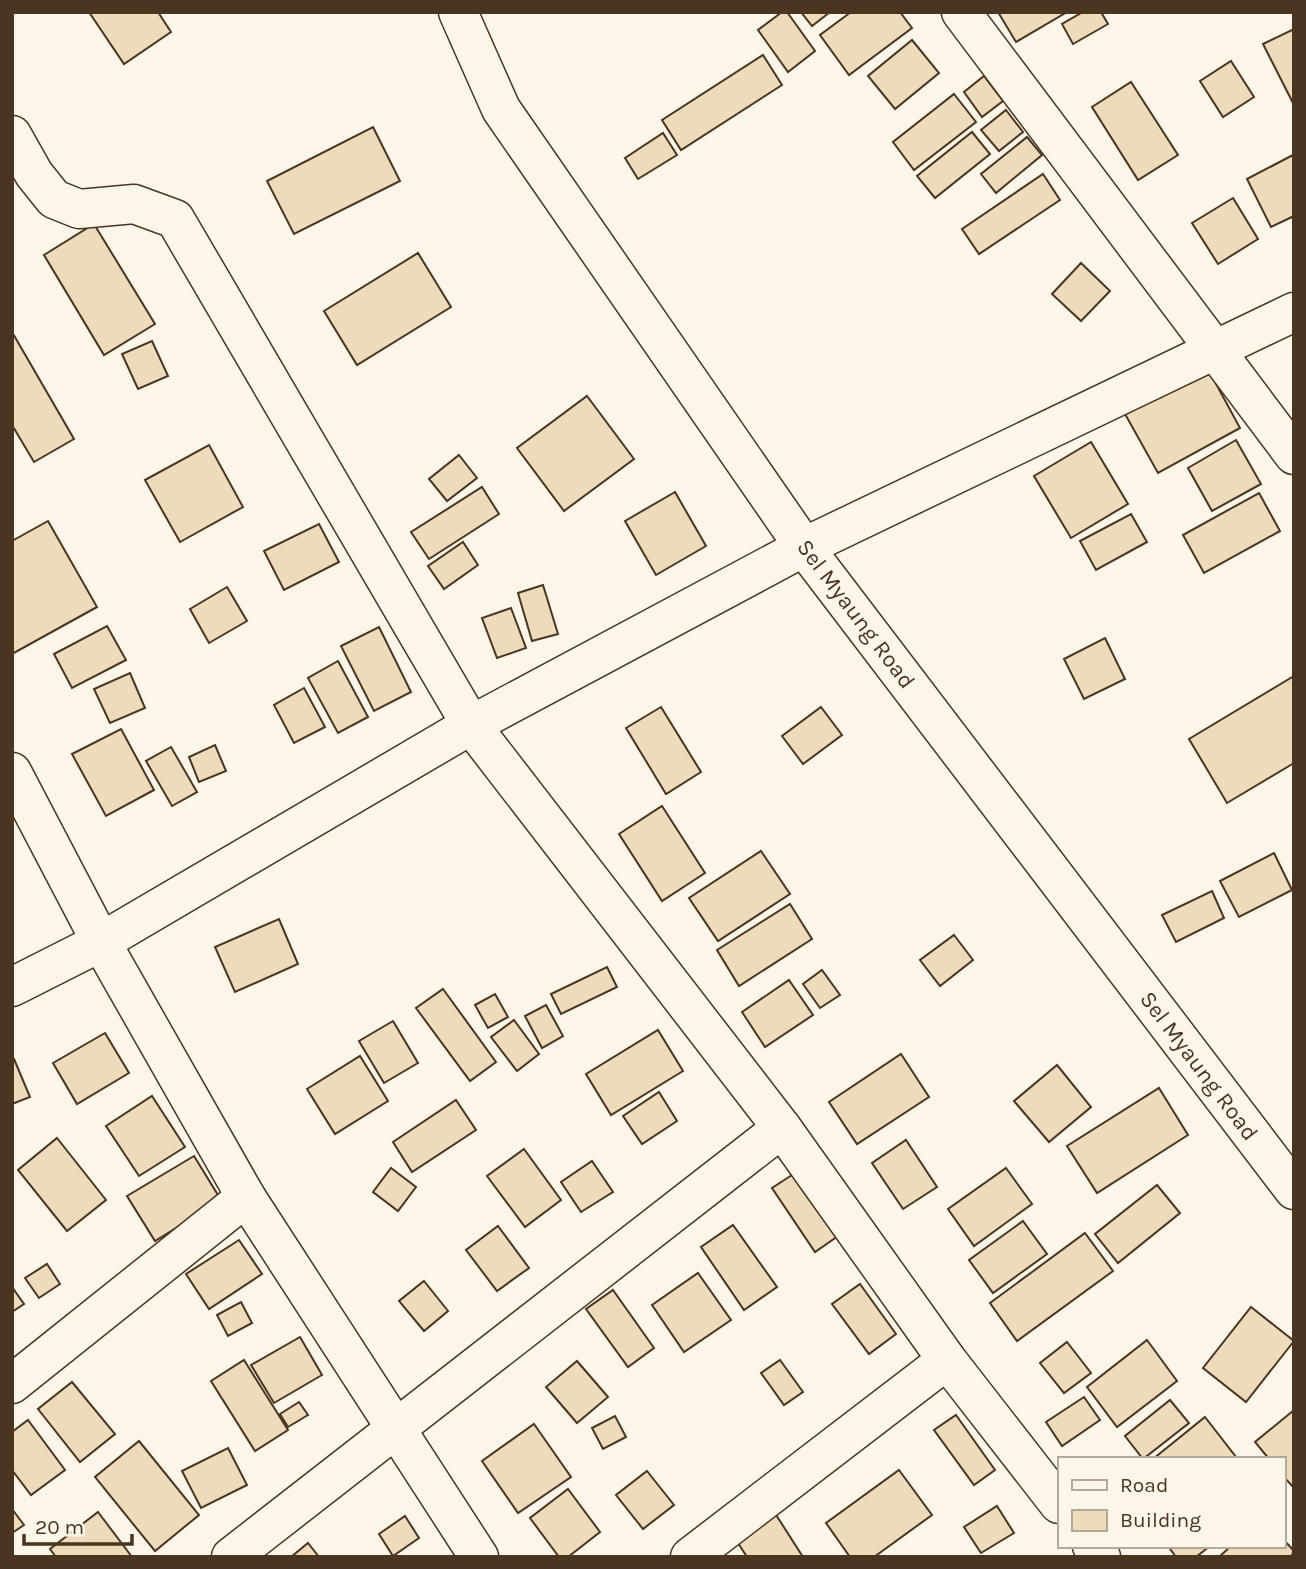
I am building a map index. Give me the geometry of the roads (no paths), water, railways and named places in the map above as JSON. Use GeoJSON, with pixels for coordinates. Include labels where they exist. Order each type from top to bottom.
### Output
{"type":"FeatureCollection","features":[{"type":"Feature","properties":{"kind":"street","name":"Sel Myaung Road"},"geometry":{"type":"LineString","coordinates":[[458,12],[501,109],[804,547],[1294,1190]]}},
{"type":"Feature","properties":{"kind":"street"},"geometry":{"type":"LineString","coordinates":[[961,12],[1294,455]]}},
{"type":"Feature","properties":{"kind":"street"},"geometry":{"type":"LineString","coordinates":[[12,135],[34,174],[54,199],[79,209],[134,204],[176,219],[471,725],[782,1128],[947,1360],[1058,1503]]}},
{"type":"Feature","properties":{"kind":"street"},"geometry":{"type":"LineString","coordinates":[[12,986],[101,942],[471,725],[804,547],[1214,348],[1294,312]]}},
{"type":"Feature","properties":{"kind":"street"},"geometry":{"type":"LineString","coordinates":[[12,772],[101,942],[246,1197],[480,1557]]}},
{"type":"Feature","properties":{"kind":"street"},"geometry":{"type":"LineString","coordinates":[[231,1557],[782,1128]]}},
{"type":"Feature","properties":{"kind":"street"},"geometry":{"type":"LineString","coordinates":[[12,1384],[246,1197]]}},
{"type":"Feature","properties":{"kind":"street"},"geometry":{"type":"LineString","coordinates":[[690,1557],[947,1360]]}}]}
